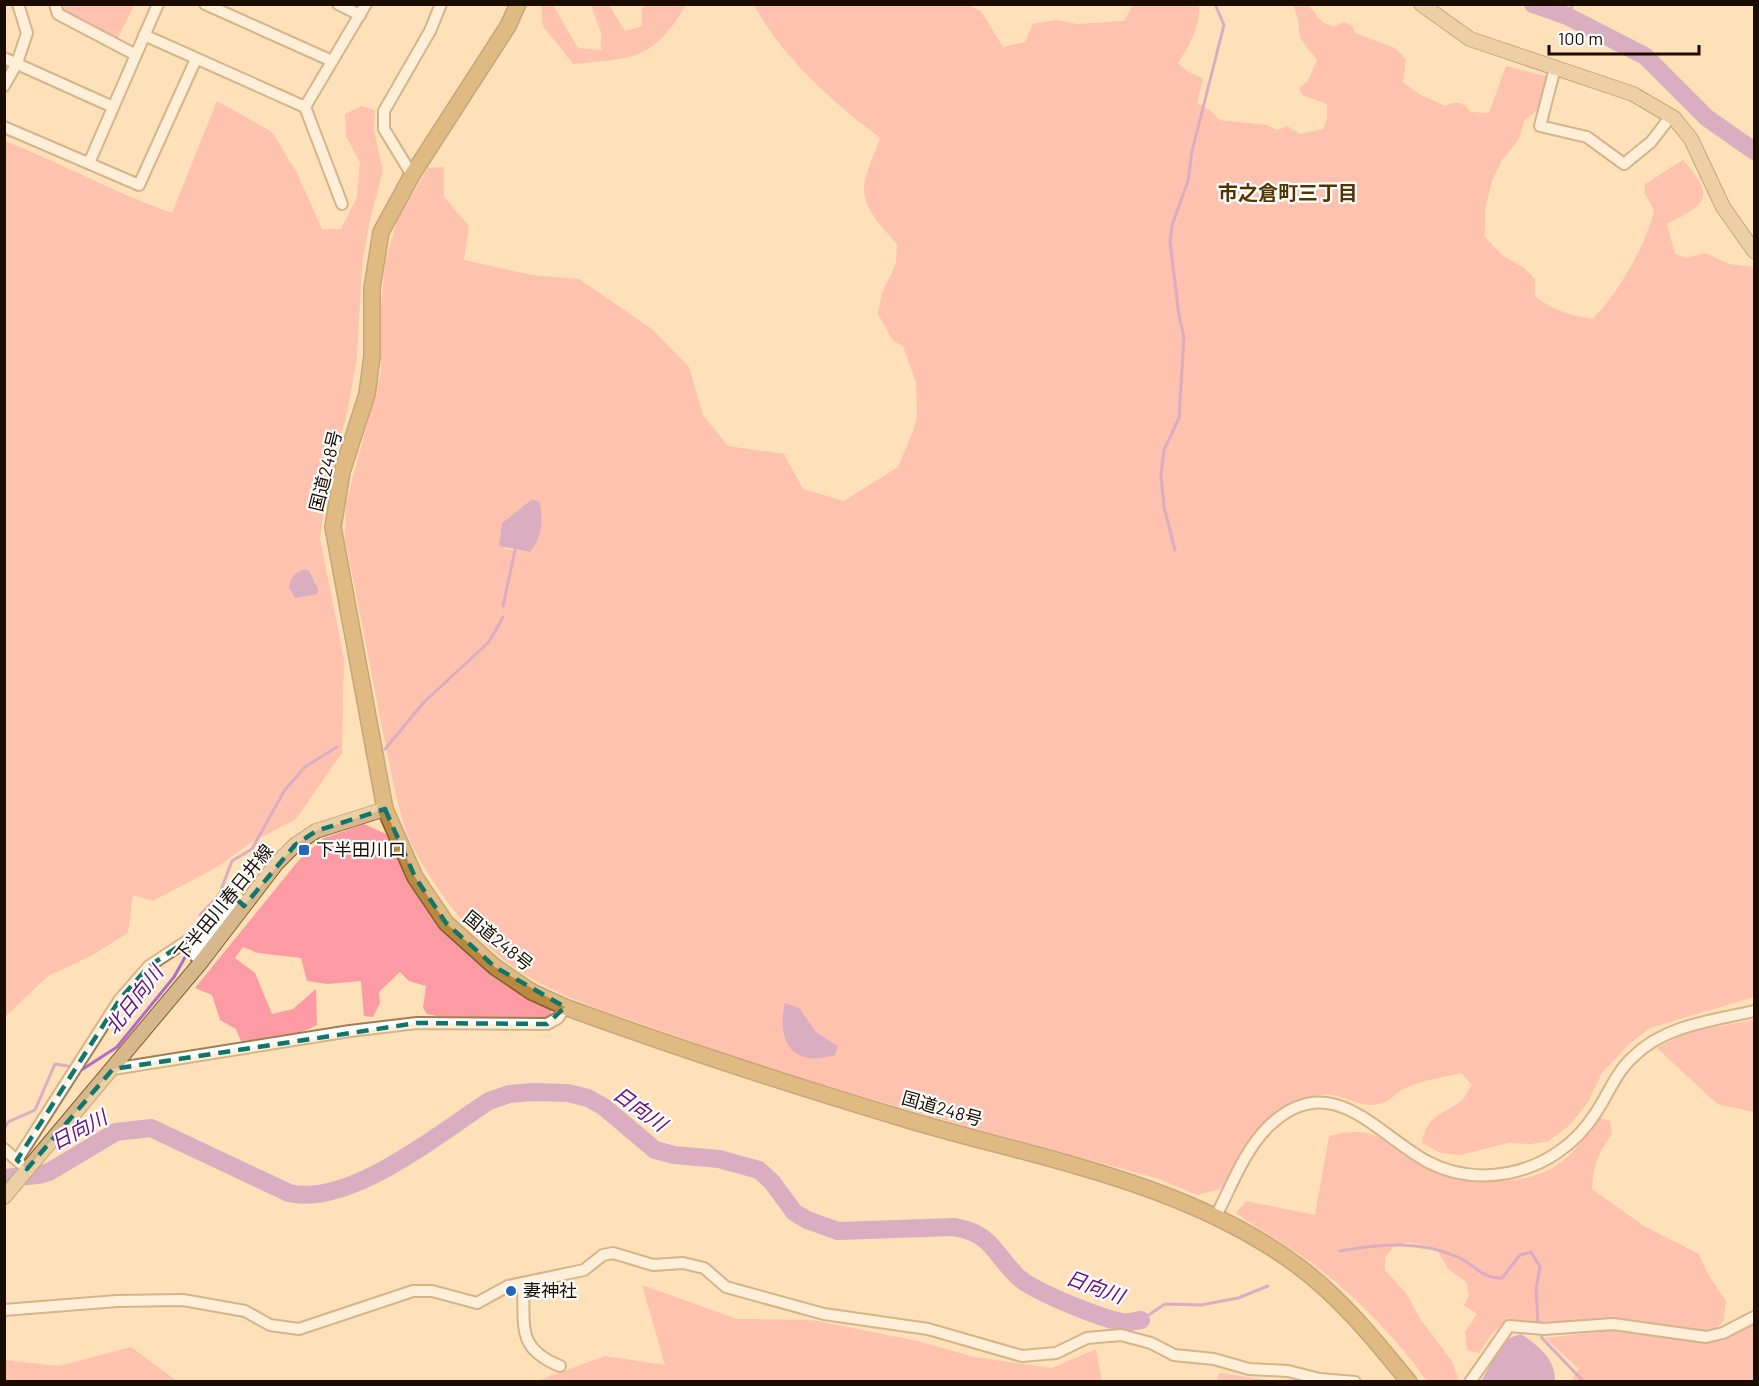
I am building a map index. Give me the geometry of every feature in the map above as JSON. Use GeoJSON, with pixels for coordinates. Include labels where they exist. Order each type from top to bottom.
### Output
{"type":"FeatureCollection","features":[{"type":"Feature","properties":{"kind":"highway","name":"国道248号"},"geometry":{"type":"LineString","coordinates":[[518,4],[508,26],[389,213],[375,255],[372,356],[367,394],[342,472],[333,527],[385,810],[415,877],[446,923],[495,967],[532,992],[565,1007],[807,1090],[1134,1183],[1216,1216],[1263,1243],[1315,1281],[1377,1341],[1409,1382]]}},
{"type":"Feature","properties":{"kind":"main road"},"geometry":{"type":"LineString","coordinates":[[1421,4],[1470,39],[1633,94],[1671,116],[1691,139],[1723,207],[1755,251]]}},
{"type":"Feature","properties":{"kind":"main road","name":"下半田川春日井線"},"geometry":{"type":"LineString","coordinates":[[8,1192],[22,1164],[113,1069],[202,961],[277,863],[295,845],[316,831],[385,810]]}},
{"type":"Feature","properties":{"kind":"street"},"geometry":{"type":"LineString","coordinates":[[4,86],[17,63],[27,33],[18,4]]}},
{"type":"Feature","properties":{"kind":"street"},"geometry":{"type":"LineString","coordinates":[[55,4],[58,14],[136,55]]}},
{"type":"Feature","properties":{"kind":"street"},"geometry":{"type":"LineString","coordinates":[[89,163],[158,4]]}},
{"type":"Feature","properties":{"kind":"street"},"geometry":{"type":"LineString","coordinates":[[205,4],[332,61]]}},
{"type":"Feature","properties":{"kind":"street"},"geometry":{"type":"LineString","coordinates":[[338,4],[360,15]]}},
{"type":"Feature","properties":{"kind":"street"},"geometry":{"type":"LineString","coordinates":[[305,107],[366,4]]}},
{"type":"Feature","properties":{"kind":"street"},"geometry":{"type":"LineString","coordinates":[[412,175],[384,129],[384,111],[430,32],[441,4]]}},
{"type":"Feature","properties":{"kind":"street"},"geometry":{"type":"LineString","coordinates":[[144,35],[305,107],[342,204]]}},
{"type":"Feature","properties":{"kind":"street"},"geometry":{"type":"LineString","coordinates":[[4,58],[113,107]]}},
{"type":"Feature","properties":{"kind":"street"},"geometry":{"type":"LineString","coordinates":[[4,127],[139,186],[196,59]]}},
{"type":"Feature","properties":{"kind":"street"},"geometry":{"type":"LineString","coordinates":[[1555,68],[1540,126],[1587,137],[1624,164],[1651,142],[1671,116]]}},
{"type":"Feature","properties":{"kind":"street"},"geometry":{"type":"LineString","coordinates":[[4,1149],[22,1164],[74,1067],[120,999],[149,966],[208,927],[230,893],[235,893],[238,898],[196,951],[195,956],[202,961]]}},
{"type":"Feature","properties":{"kind":"street"},"geometry":{"type":"LineString","coordinates":[[113,1069],[350,1031],[417,1023],[547,1024],[558,1018],[565,1007]]}},
{"type":"Feature","properties":{"kind":"street"},"geometry":{"type":"LineString","coordinates":[[1216,1216],[1254,1145],[1269,1126],[1299,1107],[1335,1104],[1351,1108],[1426,1161],[1444,1169],[1483,1176],[1505,1174],[1528,1169],[1566,1148],[1594,1115],[1621,1071],[1633,1057],[1663,1034],[1755,1011]]}},
{"type":"Feature","properties":{"kind":"street"},"geometry":{"type":"LineString","coordinates":[[4,1310],[117,1301],[183,1300],[245,1311],[270,1324],[299,1329],[413,1291],[432,1291],[477,1303],[508,1286],[523,1285],[584,1270],[603,1255],[613,1253],[653,1265],[683,1263],[704,1268],[726,1287],[824,1314],[928,1329],[1022,1356],[1056,1353],[1087,1338],[1121,1335],[1151,1343],[1174,1355],[1214,1359],[1249,1369],[1288,1371],[1320,1379],[1355,1382]]}},
{"type":"Feature","properties":{"kind":"street"},"geometry":{"type":"LineString","coordinates":[[523,1285],[526,1337],[530,1349],[541,1358],[560,1366]]}},
{"type":"Feature","properties":{"kind":"street"},"geometry":{"type":"LineString","coordinates":[[1470,1382],[1509,1326],[1540,1329],[1613,1324],[1706,1338],[1723,1333],[1755,1317]]}},
{"type":"Feature","properties":{"kind":"highlighted area"},"geometry":{"type":"Polygon","coordinates":[[[385,809],[415,877],[446,923],[495,967],[565,1007],[547,1024],[417,1023],[113,1069],[27,1169],[17,1160],[120,999],[149,966],[208,927],[230,893],[244,906],[295,845],[316,831],[385,809]]]}},
{"type":"Feature","properties":{"kind":"shaded area"},"geometry":{"type":"Polygon","coordinates":[[[55,5],[134,5],[115,44],[58,14],[55,5]]]}},
{"type":"Feature","properties":{"kind":"shaded area"},"geometry":{"type":"Polygon","coordinates":[[[541,5],[553,5],[578,48],[601,50],[601,33],[591,5],[609,5],[625,31],[642,26],[642,8],[646,5],[686,5],[663,37],[652,47],[627,57],[573,64],[543,26],[541,5]]]}},
{"type":"Feature","properties":{"kind":"shaded area"},"geometry":{"type":"Polygon","coordinates":[[[754,5],[968,5],[981,11],[1003,47],[1025,42],[1033,24],[1055,20],[1077,24],[1124,21],[1133,5],[1199,5],[1196,27],[1178,63],[1187,71],[1203,79],[1197,103],[1211,111],[1219,120],[1267,125],[1277,130],[1287,126],[1300,134],[1323,129],[1327,119],[1327,104],[1302,95],[1299,88],[1308,81],[1317,60],[1300,38],[1298,19],[1293,5],[1308,5],[1327,25],[1333,27],[1344,22],[1353,26],[1355,33],[1395,48],[1406,59],[1403,82],[1419,94],[1445,106],[1459,103],[1471,112],[1489,113],[1506,66],[1549,77],[1537,110],[1524,121],[1519,139],[1502,160],[1492,181],[1485,209],[1485,237],[1502,255],[1524,268],[1535,279],[1535,296],[1541,301],[1576,316],[1592,319],[1621,283],[1651,223],[1654,210],[1645,194],[1645,184],[1683,160],[1694,173],[1703,192],[1698,205],[1667,224],[1675,254],[1686,258],[1705,253],[1729,264],[1754,267],[1754,997],[1650,1028],[1628,1045],[1602,1073],[1588,1102],[1570,1125],[1549,1141],[1531,1144],[1508,1143],[1460,1155],[1441,1153],[1422,1143],[1427,1126],[1437,1116],[1461,1101],[1472,1085],[1461,1073],[1410,1086],[1388,1101],[1379,1104],[1366,1105],[1336,1096],[1323,1095],[1303,1099],[1286,1106],[1272,1115],[1249,1141],[1221,1189],[1197,1195],[1159,1179],[795,1076],[602,1010],[565,996],[531,978],[479,938],[437,888],[409,838],[391,774],[345,540],[346,503],[381,371],[380,316],[385,263],[397,220],[428,168],[444,167],[444,197],[469,226],[464,260],[532,275],[579,279],[652,329],[689,367],[703,415],[728,446],[784,454],[803,489],[844,501],[898,467],[917,416],[916,383],[903,346],[893,341],[878,314],[882,293],[896,263],[897,244],[874,217],[865,198],[866,176],[880,138],[810,78],[766,25],[754,5]],[[531,500],[502,523],[505,549],[530,552],[531,500]],[[781,1021],[838,1046],[816,1032],[807,1021],[781,1021]]]}},
{"type":"Feature","properties":{"kind":"shaded area"},"geometry":{"type":"Polygon","coordinates":[[[217,101],[272,132],[297,173],[322,229],[341,229],[357,197],[360,163],[346,136],[345,114],[361,106],[375,110],[374,131],[383,171],[370,220],[362,266],[357,357],[348,408],[325,502],[320,539],[344,658],[342,753],[296,819],[249,844],[219,866],[153,901],[133,895],[128,933],[91,956],[48,976],[5,1017],[5,141],[172,213],[217,101]]]}},
{"type":"Feature","properties":{"kind":"shaded area"},"geometry":{"type":"Polygon","coordinates":[[[531,500],[539,501],[541,528],[530,552],[499,546],[502,523],[531,500]]]}},
{"type":"Feature","properties":{"kind":"shaded area"},"geometry":{"type":"Polygon","coordinates":[[[305,569],[309,571],[318,589],[317,594],[295,598],[289,587],[291,580],[294,575],[305,569]]]}},
{"type":"Feature","properties":{"kind":"shaded area"},"geometry":{"type":"Polygon","coordinates":[[[364,824],[386,834],[411,882],[477,961],[505,984],[551,1010],[551,1016],[489,1021],[427,1014],[423,1008],[426,986],[409,981],[400,972],[379,992],[380,1003],[373,1017],[364,1016],[361,981],[328,984],[307,981],[301,958],[258,953],[243,947],[235,958],[255,973],[272,1014],[293,1009],[316,989],[317,1025],[290,1035],[241,1041],[236,1029],[220,1020],[212,995],[195,988],[299,860],[324,838],[364,824]]]}},
{"type":"Feature","properties":{"kind":"shaded area"},"geometry":{"type":"Polygon","coordinates":[[[785,1003],[799,1008],[816,1032],[838,1046],[835,1055],[808,1058],[798,1055],[791,1049],[783,1029],[785,1003]]]}},
{"type":"Feature","properties":{"kind":"shaded area"},"geometry":{"type":"Polygon","coordinates":[[[1754,1020],[1754,1112],[1717,1104],[1657,1048],[1687,1032],[1754,1020]]]}},
{"type":"Feature","properties":{"kind":"shaded area"},"geometry":{"type":"Polygon","coordinates":[[[1600,1118],[1610,1121],[1612,1134],[1598,1160],[1592,1189],[1644,1226],[1699,1254],[1709,1276],[1726,1301],[1724,1320],[1714,1331],[1696,1333],[1595,1320],[1539,1325],[1506,1320],[1492,1334],[1479,1353],[1467,1350],[1465,1332],[1477,1314],[1464,1305],[1469,1295],[1466,1282],[1448,1269],[1436,1248],[1409,1242],[1394,1246],[1385,1258],[1385,1270],[1406,1293],[1421,1320],[1452,1361],[1459,1381],[1427,1381],[1392,1337],[1338,1284],[1313,1264],[1236,1213],[1246,1201],[1315,1215],[1329,1136],[1359,1132],[1371,1134],[1438,1172],[1473,1180],[1510,1180],[1528,1178],[1557,1165],[1575,1149],[1600,1118]]]}},
{"type":"Feature","properties":{"kind":"shaded area"},"geometry":{"type":"Polygon","coordinates":[[[642,1285],[737,1319],[812,1320],[918,1341],[974,1357],[1052,1368],[1096,1349],[1102,1381],[537,1381],[605,1356],[665,1365],[642,1285]]]}},
{"type":"Feature","properties":{"kind":"shaded area"},"geometry":{"type":"Polygon","coordinates":[[[1754,1323],[1754,1381],[1571,1381],[1579,1369],[1545,1338],[1614,1330],[1697,1342],[1718,1339],[1754,1323]]]}},
{"type":"Feature","properties":{"kind":"shaded area"},"geometry":{"type":"Polygon","coordinates":[[[1521,1334],[1549,1359],[1555,1381],[1481,1382],[1503,1340],[1521,1334]]]}},
{"type":"Feature","properties":{"kind":"shaded area"},"geometry":{"type":"Polygon","coordinates":[[[131,1347],[177,1381],[5,1381],[5,1360],[59,1366],[131,1347]]]}},
{"type":"Feature","properties":{"kind":"shaded area"},"geometry":{"type":"Polygon","coordinates":[[[1219,1373],[1273,1381],[1216,1381],[1219,1373]]]}},
{"type":"Feature","properties":{"kind":"waterway"},"geometry":{"type":"LineString","coordinates":[[1175,550],[1164,507],[1161,475],[1164,450],[1179,418],[1184,337],[1179,316],[1170,242],[1172,225],[1188,181],[1192,151],[1224,25],[1215,4]]}},
{"type":"Feature","properties":{"kind":"waterway"},"geometry":{"type":"LineString","coordinates":[[1533,4],[1567,16],[1645,56],[1707,118],[1754,151]]}},
{"type":"Feature","properties":{"kind":"waterway"},"geometry":{"type":"LineString","coordinates":[[1567,16],[1573,4]]}},
{"type":"Feature","properties":{"kind":"waterway","name":"北日向川"},"geometry":{"type":"LineString","coordinates":[[503,606],[515,550]]}},
{"type":"Feature","properties":{"kind":"waterway","name":"北日向川"},"geometry":{"type":"LineString","coordinates":[[385,749],[424,702],[489,642],[503,617]]}},
{"type":"Feature","properties":{"kind":"waterway","name":"北日向川"},"geometry":{"type":"LineString","coordinates":[[200,915],[219,895],[232,861],[252,849],[284,791],[305,767],[337,747]]}},
{"type":"Feature","properties":{"kind":"waterway","name":"北日向川"},"geometry":{"type":"LineString","coordinates":[[79,1068],[83,1069],[117,1047],[174,977],[193,943]]}},
{"type":"Feature","properties":{"kind":"waterway","name":"北日向川"},"geometry":{"type":"LineString","coordinates":[[4,1129],[8,1122],[35,1110],[55,1064],[73,1067]]}},
{"type":"Feature","properties":{"kind":"waterway","name":"日向川"},"geometry":{"type":"LineString","coordinates":[[4,1178],[49,1172],[116,1132],[151,1128],[289,1193],[313,1194],[339,1189],[366,1179],[393,1165],[489,1101],[509,1094],[568,1093],[588,1098],[604,1107],[655,1150],[674,1155],[719,1159],[759,1170],[772,1182],[794,1212],[807,1220],[838,1231],[954,1227],[966,1230],[984,1239],[1017,1276],[1037,1289],[1083,1310],[1112,1319],[1124,1322],[1141,1320]]}},
{"type":"Feature","properties":{"kind":"waterway"},"geometry":{"type":"LineString","coordinates":[[1340,1251],[1385,1245],[1429,1248],[1458,1257],[1479,1271],[1495,1278],[1502,1278],[1520,1255],[1531,1252],[1540,1267],[1536,1289],[1538,1325]]}},
{"type":"Feature","properties":{"kind":"waterway"},"geometry":{"type":"LineString","coordinates":[[1141,1320],[1165,1304],[1201,1305],[1238,1298],[1268,1286]]}},
{"type":"Feature","properties":{"kind":"waterway"},"geometry":{"type":"LineString","coordinates":[[1540,1331],[1542,1338],[1584,1382]]}},
{"type":"Feature","properties":{"kind":"place","name":"下半田川口"},"geometry":{"type":"Point","coordinates":[304,850]}},
{"type":"Feature","properties":{"kind":"place","name":"妻神社"},"geometry":{"type":"Point","coordinates":[511,1291]}},
{"type":"Feature","properties":{"kind":"district","name":"市之倉町三丁目"},"geometry":{"type":"Point","coordinates":[1288,193]}}]}
